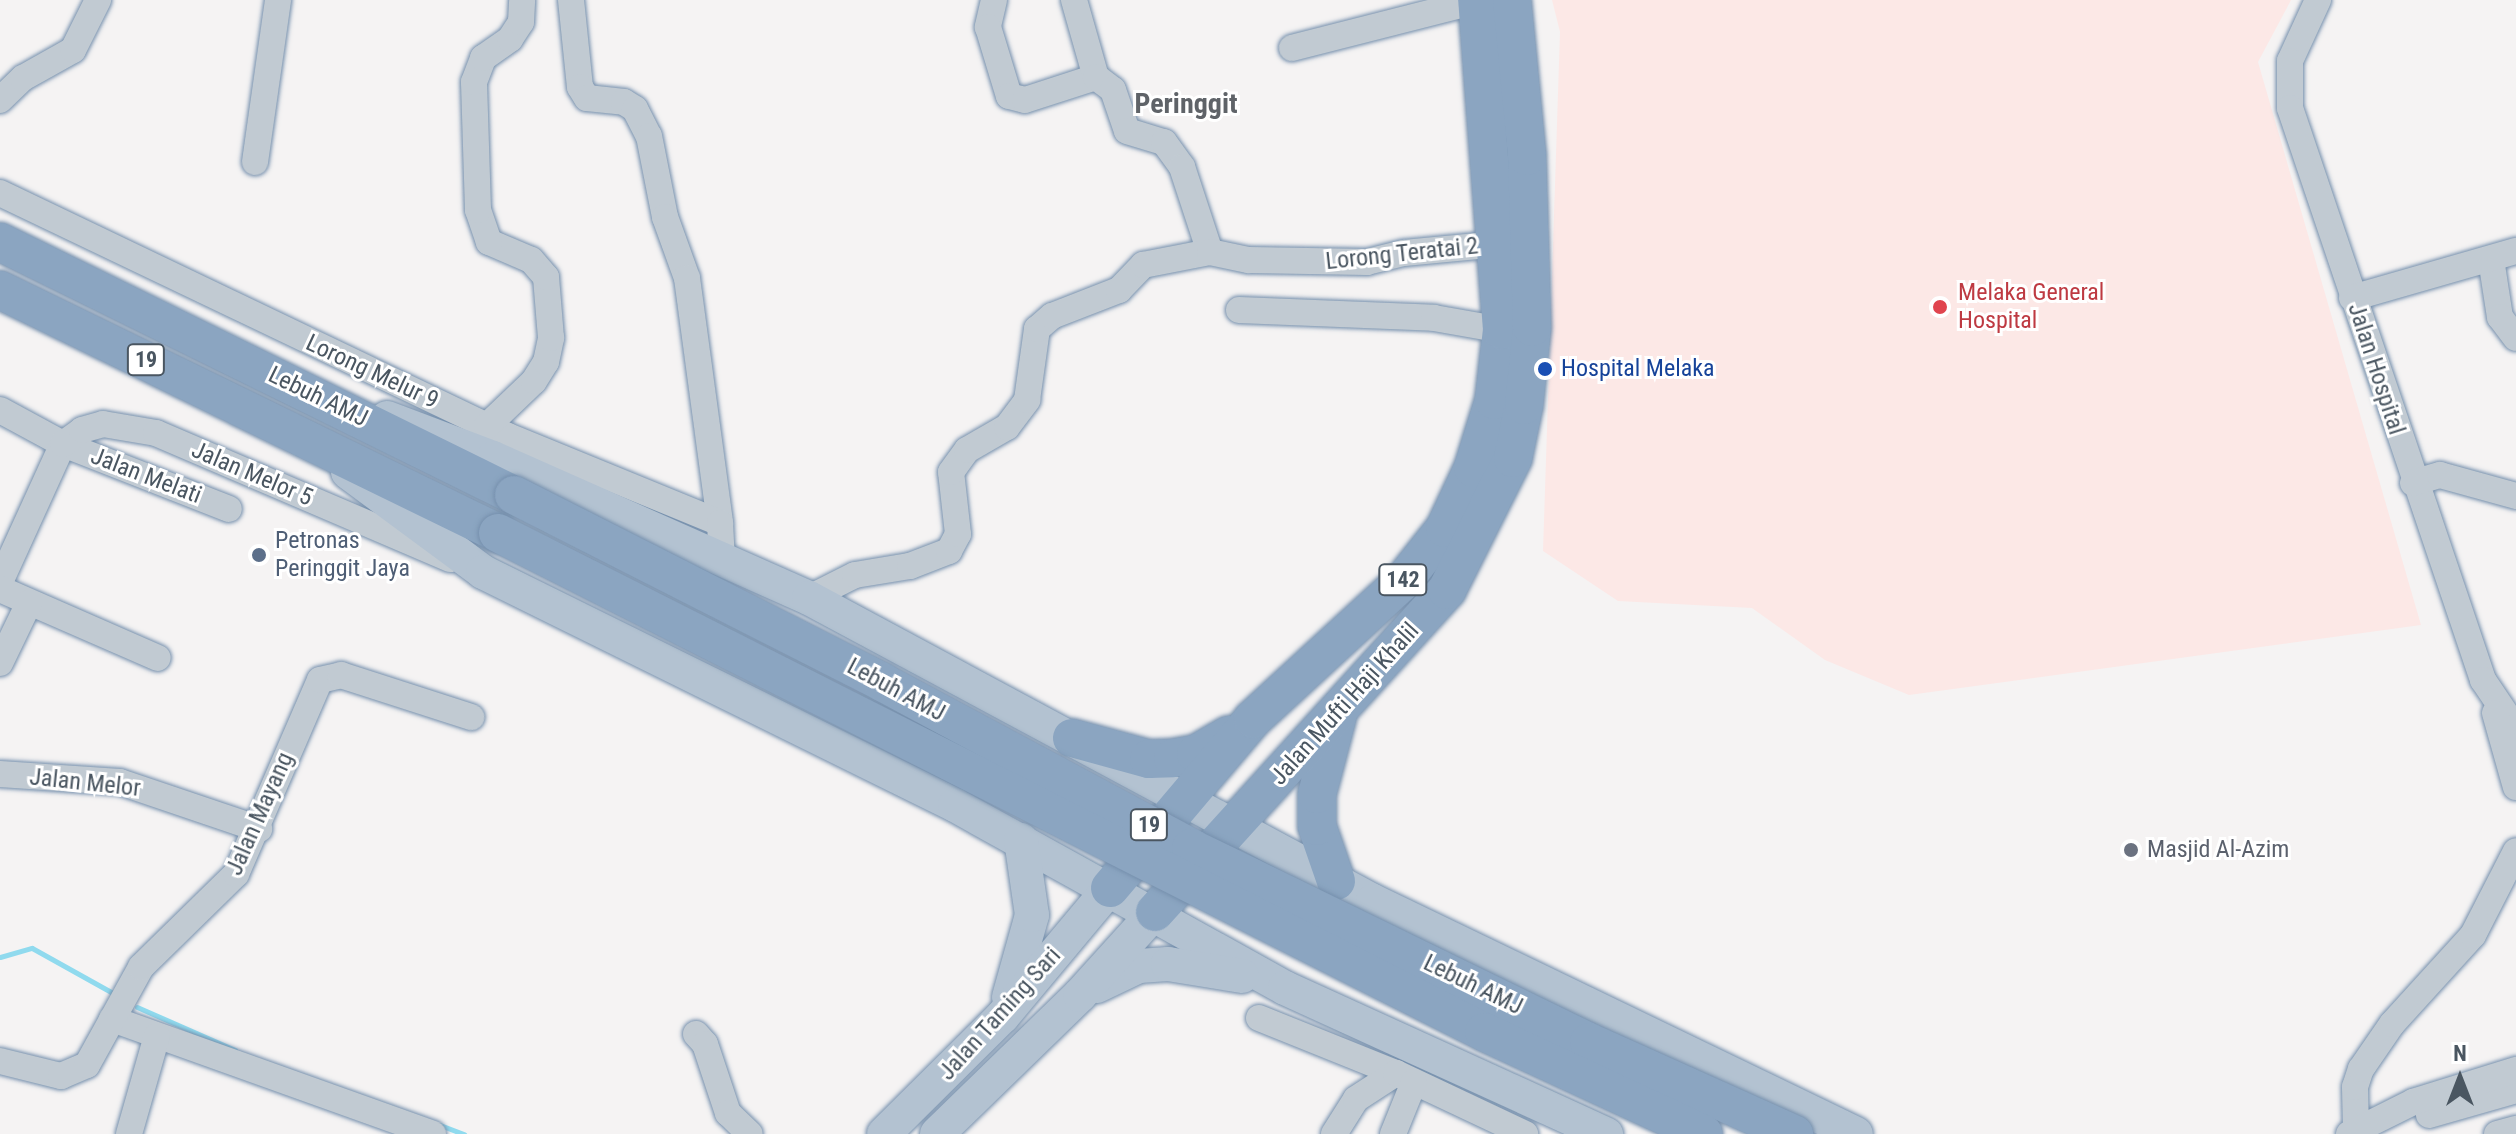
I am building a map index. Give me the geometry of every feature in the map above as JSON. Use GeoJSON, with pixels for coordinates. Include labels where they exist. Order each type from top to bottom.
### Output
{"type":"FeatureCollection","features":[{"type":"Feature","properties":{"kind":"highway","name":"Jalan Mufti Haji Khalil"},"geometry":{"type":"LineString","coordinates":[[1110,888],[1183,797],[1253,719],[1359,625],[1445,528],[1473,468],[1494,400],[1502,330],[1499,244],[1477,0]]}},
{"type":"Feature","properties":{"kind":"highway","name":"Jalan Mufti Haji Khalil"},"geometry":{"type":"LineString","coordinates":[[1155,912],[1338,715],[1447,590],[1513,458],[1524,405],[1532,327],[1527,156],[1512,0]]}},
{"type":"Feature","properties":{"kind":"highway","name":"Lebuh AMJ"},"geometry":{"type":"LineString","coordinates":[[0,242],[514,495],[882,682],[1191,848],[1589,1042],[1794,1134]]}},
{"type":"Feature","properties":{"kind":"highway","name":"Lebuh AMJ"},"geometry":{"type":"LineString","coordinates":[[0,290],[498,533],[1484,1032],[1704,1134]]}},
{"type":"Feature","properties":{"kind":"highway"},"geometry":{"type":"LineString","coordinates":[[1336,881],[1317,826],[1317,794],[1338,715]]}},
{"type":"Feature","properties":{"kind":"highway"},"geometry":{"type":"LineString","coordinates":[[1072,738],[1149,759],[1173,758],[1210,747],[1253,719]]}},
{"type":"Feature","properties":{"kind":"main road"},"geometry":{"type":"LineString","coordinates":[[331,404],[412,425],[496,440],[722,557],[809,598],[1373,901],[1856,1134]]}},
{"type":"Feature","properties":{"kind":"main road"},"geometry":{"type":"LineString","coordinates":[[291,430],[483,572],[955,805],[1155,912],[1285,988],[1606,1134]]}},
{"type":"Feature","properties":{"kind":"main road"},"geometry":{"type":"LineString","coordinates":[[955,805],[1064,845],[1081,844],[1095,833],[1103,815],[1100,779],[1088,766],[964,681]]}},
{"type":"Feature","properties":{"kind":"main road"},"geometry":{"type":"LineString","coordinates":[[1002,1017],[1032,915],[1021,840]]}},
{"type":"Feature","properties":{"kind":"main road"},"geometry":{"type":"LineString","coordinates":[[1321,1004],[1238,935],[1228,915],[1229,898],[1259,886],[1373,901]]}},
{"type":"Feature","properties":{"kind":"main road","name":"Jalan Taming Sari"},"geometry":{"type":"LineString","coordinates":[[884,1134],[1002,1017],[1110,888]]}},
{"type":"Feature","properties":{"kind":"main road","name":"Jalan Taming Sari"},"geometry":{"type":"LineString","coordinates":[[937,1134],[1080,995],[1155,912]]}},
{"type":"Feature","properties":{"kind":"main road"},"geometry":{"type":"LineString","coordinates":[[1080,995],[1139,966],[1168,964],[1200,965],[1285,988]]}},
{"type":"Feature","properties":{"kind":"street"},"geometry":{"type":"LineString","coordinates":[[0,100],[23,78],[73,50],[98,0]]}},
{"type":"Feature","properties":{"kind":"street"},"geometry":{"type":"LineString","coordinates":[[255,162],[278,0]]}},
{"type":"Feature","properties":{"kind":"street"},"geometry":{"type":"LineString","coordinates":[[496,440],[546,362],[551,338],[546,277],[531,260],[489,242],[478,210],[474,82],[483,58],[510,39],[521,22],[522,0]]}},
{"type":"Feature","properties":{"kind":"street"},"geometry":{"type":"LineString","coordinates":[[571,0],[580,87],[587,98],[624,102],[635,109],[649,136],[665,217],[687,278],[722,557]]}},
{"type":"Feature","properties":{"kind":"street"},"geometry":{"type":"LineString","coordinates":[[994,0],[988,27],[1009,96],[1025,100],[1096,77]]}},
{"type":"Feature","properties":{"kind":"street"},"geometry":{"type":"LineString","coordinates":[[1074,0],[1096,77],[1113,90],[1127,131],[1164,142],[1182,167],[1210,252]]}},
{"type":"Feature","properties":{"kind":"street"},"geometry":{"type":"LineString","coordinates":[[1292,48],[1477,0]]}},
{"type":"Feature","properties":{"kind":"street","name":"Jalan Hospital"},"geometry":{"type":"LineString","coordinates":[[2318,0],[2290,61],[2290,108],[2413,483],[2483,680],[2516,729]]}},
{"type":"Feature","properties":{"kind":"street","name":"Lorong Melur 9"},"geometry":{"type":"LineString","coordinates":[[0,193],[496,440],[720,523]]}},
{"type":"Feature","properties":{"kind":"street","name":"Lorong Teratai 2"},"geometry":{"type":"LineString","coordinates":[[809,598],[855,575],[910,566],[949,551],[958,534],[951,472],[967,450],[1007,427],[1027,400],[1037,329],[1052,316],[1119,290],[1143,265],[1210,252],[1319,263],[1499,244]]}},
{"type":"Feature","properties":{"kind":"street"},"geometry":{"type":"LineString","coordinates":[[2352,298],[2503,255],[2500,317],[2516,338]]}},
{"type":"Feature","properties":{"kind":"street"},"geometry":{"type":"LineString","coordinates":[[181,330],[200,291]]}},
{"type":"Feature","properties":{"kind":"street"},"geometry":{"type":"LineString","coordinates":[[1239,310],[1434,318],[1502,330]]}},
{"type":"Feature","properties":{"kind":"street","name":"Jalan Melati"},"geometry":{"type":"LineString","coordinates":[[0,410],[63,444],[229,509]]}},
{"type":"Feature","properties":{"kind":"street","name":"Jalan Melor 5"},"geometry":{"type":"LineString","coordinates":[[63,444],[82,430],[103,424],[156,433],[483,572]]}},
{"type":"Feature","properties":{"kind":"street"},"geometry":{"type":"LineString","coordinates":[[0,582],[63,444]]}},
{"type":"Feature","properties":{"kind":"street"},"geometry":{"type":"LineString","coordinates":[[2413,483],[2440,475],[2516,496],[2516,489]]}},
{"type":"Feature","properties":{"kind":"street"},"geometry":{"type":"LineString","coordinates":[[0,589],[158,658]]}},
{"type":"Feature","properties":{"kind":"street"},"geometry":{"type":"LineString","coordinates":[[0,663],[29,603]]}},
{"type":"Feature","properties":{"kind":"street","name":"Jalan Mayang"},"geometry":{"type":"LineString","coordinates":[[0,1061],[47,1075],[76,1073],[87,1065],[141,967],[224,891],[259,829],[320,680],[341,675],[471,717]]}},
{"type":"Feature","properties":{"kind":"street"},"geometry":{"type":"LineString","coordinates":[[2483,680],[2506,742],[2516,787]]}},
{"type":"Feature","properties":{"kind":"street","name":"Jalan Melor"},"geometry":{"type":"LineString","coordinates":[[0,774],[120,782],[259,829]]}},
{"type":"Feature","properties":{"kind":"street"},"geometry":{"type":"LineString","coordinates":[[2353,1132],[2355,1087],[2361,1069],[2392,1024],[2473,935],[2516,851]]}},
{"type":"Feature","properties":{"kind":"street"},"geometry":{"type":"LineString","coordinates":[[1259,1018],[1405,1078],[1510,1131]]}},
{"type":"Feature","properties":{"kind":"street"},"geometry":{"type":"LineString","coordinates":[[112,1019],[433,1134]]}},
{"type":"Feature","properties":{"kind":"street"},"geometry":{"type":"LineString","coordinates":[[696,1034],[705,1044],[728,1113],[750,1134]]}},
{"type":"Feature","properties":{"kind":"street"},"geometry":{"type":"LineString","coordinates":[[129,1134],[157,1036]]}},
{"type":"Feature","properties":{"kind":"street"},"geometry":{"type":"LineString","coordinates":[[2353,1132],[2413,1102],[2516,1070]]}},
{"type":"Feature","properties":{"kind":"street"},"geometry":{"type":"LineString","coordinates":[[1334,1134],[1356,1099],[1405,1078]]}},
{"type":"Feature","properties":{"kind":"street"},"geometry":{"type":"LineString","coordinates":[[1393,1134],[1405,1078]]}},
{"type":"Feature","properties":{"kind":"street"},"geometry":{"type":"LineString","coordinates":[[2353,1132],[2371,1133],[2516,1090]]}},
{"type":"Feature","properties":{"kind":"street"},"geometry":{"type":"LineString","coordinates":[[2497,1134],[2516,1129]]}},
{"type":"Feature","properties":{"kind":"shaded area","name":"Melaka General Hospital"},"geometry":{"type":"Polygon","coordinates":[[[1552,0],[2291,0],[2258,62],[2421,625],[1909,695],[1825,660],[1752,608],[1618,601],[1543,551],[1560,32],[1552,0]]]}},
{"type":"Feature","properties":{"kind":"waterway"},"geometry":{"type":"LineString","coordinates":[[0,957],[32,948],[113,993]]}},
{"type":"Feature","properties":{"kind":"waterway"},"geometry":{"type":"LineString","coordinates":[[137,1007],[235,1050]]}},
{"type":"Feature","properties":{"kind":"waterway"},"geometry":{"type":"LineString","coordinates":[[440,1125],[464,1134]]}},
{"type":"Feature","properties":{"kind":"place","name":"Melaka General Hospital"},"geometry":{"type":"Point","coordinates":[1940,307]}},
{"type":"Feature","properties":{"kind":"place","name":"Hospital Melaka"},"geometry":{"type":"Point","coordinates":[1545,369]}},
{"type":"Feature","properties":{"kind":"place","name":"Petronas Peringgit Jaya"},"geometry":{"type":"Point","coordinates":[259,555]}},
{"type":"Feature","properties":{"kind":"place","name":"Masjid Al-Azim"},"geometry":{"type":"Point","coordinates":[2131,850]}},
{"type":"Feature","properties":{"kind":"district","name":"Peringgit"},"geometry":{"type":"Point","coordinates":[1186,104]}}]}
